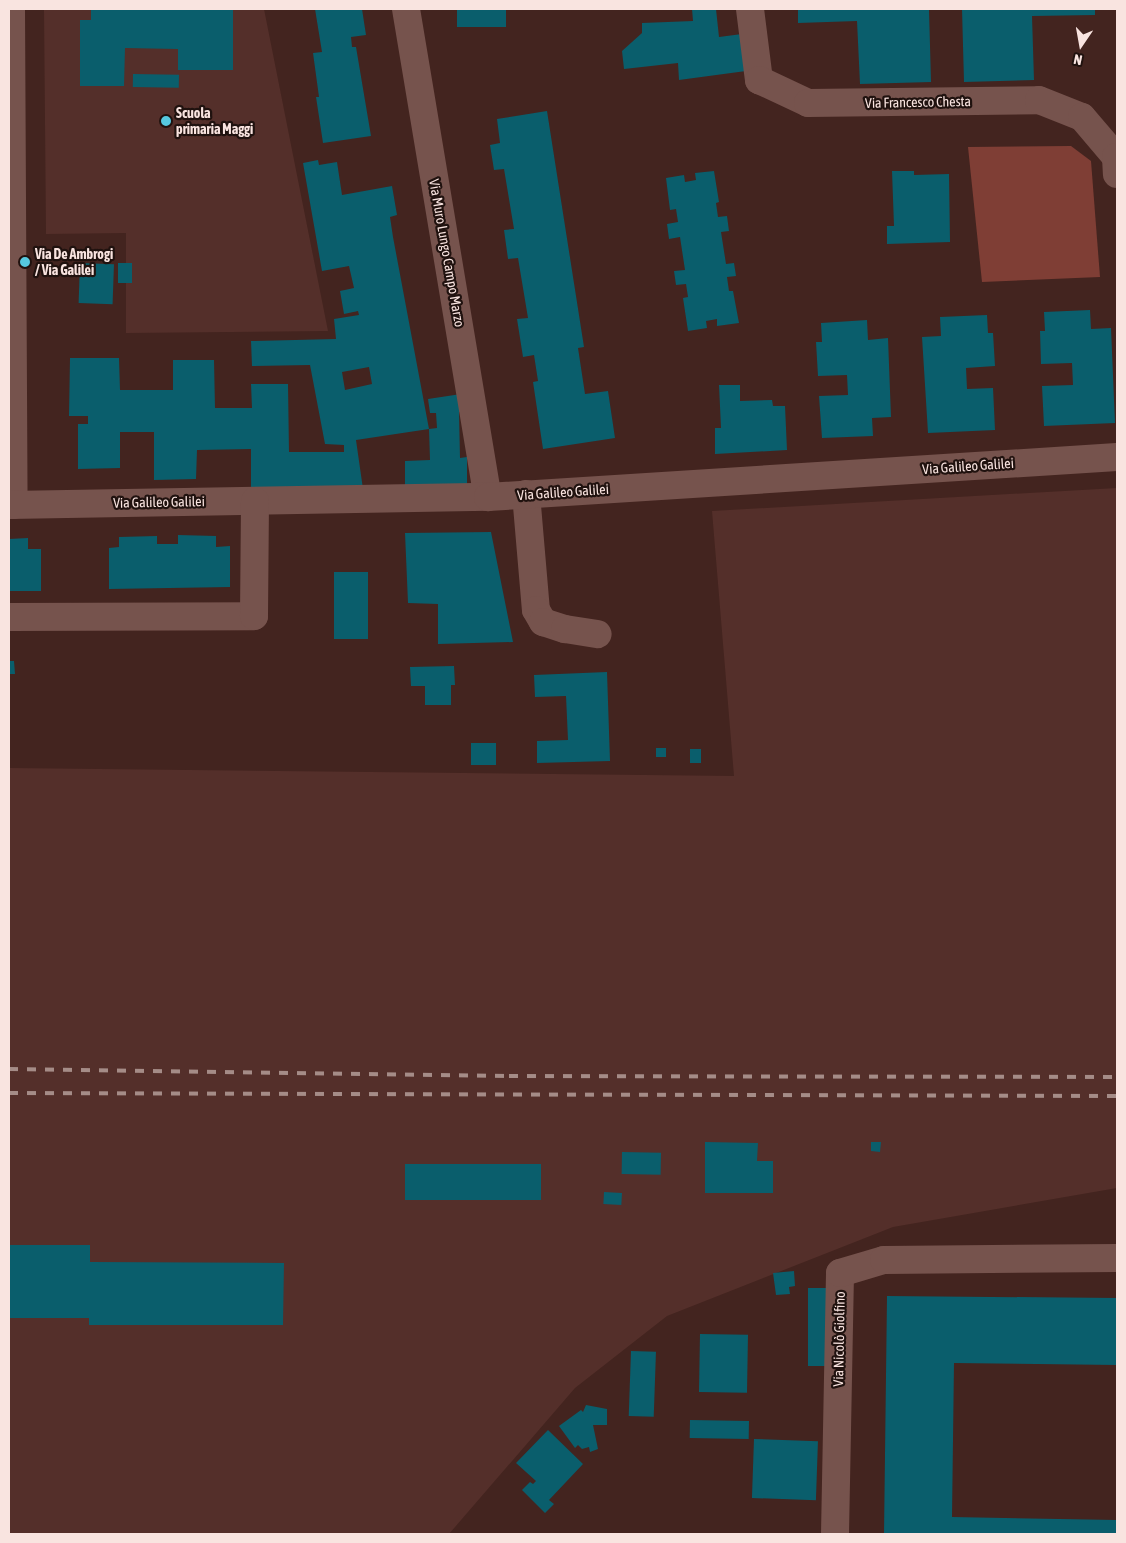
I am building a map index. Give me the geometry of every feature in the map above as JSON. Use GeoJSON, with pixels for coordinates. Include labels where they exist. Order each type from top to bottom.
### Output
{"type":"FeatureCollection","features":[{"type":"Feature","properties":{"kind":"street"},"geometry":{"type":"LineString","coordinates":[[11,9],[12,505]]}},
{"type":"Feature","properties":{"kind":"street","name":"Via Muro Lungo Campo Marzo"},"geometry":{"type":"LineString","coordinates":[[406,9],[488,497]]}},
{"type":"Feature","properties":{"kind":"street","name":"Via Francesco Chesta"},"geometry":{"type":"LineString","coordinates":[[750,9],[759,80],[808,103],[1039,100],[1082,117],[1116,157],[1117,174]]}},
{"type":"Feature","properties":{"kind":"street","name":"Via Galileo Galilei"},"geometry":{"type":"LineString","coordinates":[[12,505],[488,497],[1117,457]]}},
{"type":"Feature","properties":{"kind":"street"},"geometry":{"type":"LineString","coordinates":[[526,494],[536,610],[543,622],[564,629],[598,634]]}},
{"type":"Feature","properties":{"kind":"street"},"geometry":{"type":"LineString","coordinates":[[9,617],[254,616],[255,501]]}},
{"type":"Feature","properties":{"kind":"street","name":"Via Nicolò Giolfino"},"geometry":{"type":"LineString","coordinates":[[836,1534],[840,1273],[884,1260],[1117,1258]]}},
{"type":"Feature","properties":{"kind":"shaded area","name":"Scuola primaria Maggi"},"geometry":{"type":"Polygon","coordinates":[[[44,9],[264,9],[328,331],[126,333],[126,233],[46,234],[44,9]]]}},
{"type":"Feature","properties":{"kind":"shaded area"},"geometry":{"type":"Polygon","coordinates":[[[1071,146],[1091,161],[1100,277],[982,282],[968,147],[1071,146]]]}},
{"type":"Feature","properties":{"kind":"shaded area"},"geometry":{"type":"Polygon","coordinates":[[[1117,488],[1117,1188],[893,1227],[667,1316],[575,1388],[449,1534],[9,1534],[9,768],[734,776],[712,511],[1117,488]]]}},
{"type":"Feature","properties":{"kind":"building"},"geometry":{"type":"Polygon","coordinates":[[[91,9],[233,9],[233,70],[178,70],[178,49],[125,48],[124,86],[80,86],[80,20],[91,20],[91,9]]]}},
{"type":"Feature","properties":{"kind":"building"},"geometry":{"type":"Polygon","coordinates":[[[315,9],[362,9],[366,35],[351,37],[352,47],[356,47],[371,136],[323,143],[316,97],[319,97],[313,53],[322,52],[315,9]]]}},
{"type":"Feature","properties":{"kind":"building"},"geometry":{"type":"Polygon","coordinates":[[[457,9],[506,9],[506,27],[457,27],[457,9]]]}},
{"type":"Feature","properties":{"kind":"building"},"geometry":{"type":"Polygon","coordinates":[[[692,9],[716,9],[719,37],[742,34],[746,71],[679,80],[678,63],[624,69],[622,51],[642,33],[642,23],[693,21],[692,9]]]}},
{"type":"Feature","properties":{"kind":"building"},"geometry":{"type":"Polygon","coordinates":[[[798,9],[929,9],[931,82],[860,84],[857,21],[798,23],[798,9]]]}},
{"type":"Feature","properties":{"kind":"building"},"geometry":{"type":"Polygon","coordinates":[[[962,9],[1095,9],[1095,15],[1032,16],[1034,80],[964,82],[962,9]]]}},
{"type":"Feature","properties":{"kind":"building"},"geometry":{"type":"Polygon","coordinates":[[[133,74],[179,75],[179,88],[133,87],[133,74]]]}},
{"type":"Feature","properties":{"kind":"building"},"geometry":{"type":"Polygon","coordinates":[[[547,111],[584,347],[578,348],[585,394],[608,391],[615,438],[543,449],[533,382],[538,381],[534,355],[523,357],[517,319],[528,318],[518,258],[508,259],[504,230],[514,229],[504,169],[494,170],[490,145],[500,143],[497,119],[547,111]]]}},
{"type":"Feature","properties":{"kind":"building"},"geometry":{"type":"Polygon","coordinates":[[[318,160],[319,165],[337,162],[342,195],[392,186],[397,215],[390,217],[393,237],[429,429],[356,440],[363,489],[251,491],[251,449],[197,450],[196,479],[154,480],[154,432],[120,432],[120,468],[78,469],[78,424],[88,424],[88,416],[69,416],[70,358],[119,358],[120,390],[173,390],[173,360],[214,360],[215,408],[252,408],[251,384],[288,384],[289,452],[344,452],[344,445],[325,444],[310,365],[252,366],[251,341],[336,339],[334,319],[359,315],[358,311],[344,314],[340,291],[354,288],[349,266],[322,271],[303,163],[318,160]],[[369,367],[342,372],[345,390],[372,384],[369,367]]]}},
{"type":"Feature","properties":{"kind":"building"},"geometry":{"type":"Polygon","coordinates":[[[714,171],[719,202],[716,203],[718,217],[727,216],[729,231],[721,232],[726,264],[734,263],[736,276],[727,277],[729,291],[733,291],[739,323],[717,326],[717,319],[706,321],[707,328],[688,331],[683,298],[688,297],[686,284],[676,285],[674,271],[685,270],[680,237],[669,239],[667,224],[678,222],[676,209],[670,210],[666,178],[684,175],[685,182],[696,180],[695,173],[714,171]]]}},
{"type":"Feature","properties":{"kind":"building"},"geometry":{"type":"Polygon","coordinates":[[[892,171],[914,171],[914,175],[949,174],[950,242],[887,244],[887,226],[894,226],[892,171]]]}},
{"type":"Feature","properties":{"kind":"building"},"geometry":{"type":"Polygon","coordinates":[[[80,263],[114,264],[113,304],[79,303],[80,263]]]}},
{"type":"Feature","properties":{"kind":"building"},"geometry":{"type":"Polygon","coordinates":[[[118,263],[132,263],[132,283],[118,283],[118,263]]]}},
{"type":"Feature","properties":{"kind":"building"},"geometry":{"type":"Polygon","coordinates":[[[1090,310],[1091,329],[1111,328],[1115,423],[1044,426],[1042,386],[1073,385],[1072,363],[1041,364],[1040,331],[1045,331],[1044,312],[1090,310]]]}},
{"type":"Feature","properties":{"kind":"building"},"geometry":{"type":"Polygon","coordinates":[[[987,315],[988,333],[993,333],[995,366],[966,368],[967,389],[993,388],[995,430],[928,433],[922,337],[941,336],[940,317],[987,315]]]}},
{"type":"Feature","properties":{"kind":"building"},"geometry":{"type":"Polygon","coordinates":[[[867,320],[868,340],[888,338],[891,417],[872,418],[873,436],[822,438],[819,396],[848,395],[847,375],[818,376],[816,342],[822,342],[821,323],[867,320]]]}},
{"type":"Feature","properties":{"kind":"building"},"geometry":{"type":"Polygon","coordinates":[[[719,385],[740,385],[740,401],[772,400],[773,406],[785,406],[787,450],[715,454],[715,428],[721,428],[719,385]]]}},
{"type":"Feature","properties":{"kind":"building"},"geometry":{"type":"Polygon","coordinates":[[[461,394],[464,412],[459,412],[460,458],[467,457],[467,487],[405,488],[405,461],[430,460],[429,429],[437,428],[436,413],[430,413],[428,399],[461,394]]]}},
{"type":"Feature","properties":{"kind":"building"},"geometry":{"type":"Polygon","coordinates":[[[491,532],[513,642],[438,644],[438,604],[408,603],[405,533],[491,532]]]}},
{"type":"Feature","properties":{"kind":"building"},"geometry":{"type":"Polygon","coordinates":[[[178,535],[216,536],[216,547],[230,546],[230,587],[109,589],[109,548],[119,547],[119,537],[157,536],[157,544],[178,544],[178,535]]]}},
{"type":"Feature","properties":{"kind":"building"},"geometry":{"type":"Polygon","coordinates":[[[28,538],[28,549],[41,549],[41,591],[9,591],[9,539],[28,538]]]}},
{"type":"Feature","properties":{"kind":"building"},"geometry":{"type":"Polygon","coordinates":[[[334,572],[368,572],[368,639],[334,639],[334,572]]]}},
{"type":"Feature","properties":{"kind":"building"},"geometry":{"type":"Polygon","coordinates":[[[9,661],[14,661],[15,674],[9,674],[9,661]]]}},
{"type":"Feature","properties":{"kind":"building"},"geometry":{"type":"Polygon","coordinates":[[[454,666],[455,685],[451,685],[451,705],[425,705],[425,686],[411,686],[410,667],[454,666]]]}},
{"type":"Feature","properties":{"kind":"building"},"geometry":{"type":"Polygon","coordinates":[[[607,672],[610,761],[537,763],[537,741],[568,740],[566,696],[535,697],[534,675],[607,672]]]}},
{"type":"Feature","properties":{"kind":"building"},"geometry":{"type":"Polygon","coordinates":[[[471,743],[496,743],[496,765],[471,765],[471,743]]]}},
{"type":"Feature","properties":{"kind":"building"},"geometry":{"type":"Polygon","coordinates":[[[656,748],[666,748],[666,757],[656,757],[656,748]]]}},
{"type":"Feature","properties":{"kind":"building"},"geometry":{"type":"Polygon","coordinates":[[[690,749],[701,749],[701,763],[690,763],[690,749]]]}},
{"type":"Feature","properties":{"kind":"building"},"geometry":{"type":"Polygon","coordinates":[[[705,1142],[758,1143],[757,1161],[773,1161],[773,1193],[705,1193],[705,1142]]]}},
{"type":"Feature","properties":{"kind":"building"},"geometry":{"type":"Polygon","coordinates":[[[871,1142],[881,1142],[880,1152],[871,1151],[871,1142]]]}},
{"type":"Feature","properties":{"kind":"building"},"geometry":{"type":"Polygon","coordinates":[[[622,1152],[661,1153],[661,1175],[622,1174],[622,1152]]]}},
{"type":"Feature","properties":{"kind":"building"},"geometry":{"type":"Polygon","coordinates":[[[405,1164],[541,1164],[541,1200],[405,1200],[405,1164]]]}},
{"type":"Feature","properties":{"kind":"building"},"geometry":{"type":"Polygon","coordinates":[[[604,1192],[622,1193],[621,1205],[603,1204],[604,1192]]]}},
{"type":"Feature","properties":{"kind":"building"},"geometry":{"type":"Polygon","coordinates":[[[9,1245],[90,1245],[90,1262],[284,1263],[283,1325],[89,1325],[89,1318],[9,1318],[9,1245]]]}},
{"type":"Feature","properties":{"kind":"building"},"geometry":{"type":"Polygon","coordinates":[[[794,1271],[795,1286],[789,1287],[790,1294],[776,1295],[773,1273],[794,1271]]]}},
{"type":"Feature","properties":{"kind":"building"},"geometry":{"type":"Polygon","coordinates":[[[808,1288],[831,1288],[831,1366],[808,1366],[808,1288]]]}},
{"type":"Feature","properties":{"kind":"building"},"geometry":{"type":"Polygon","coordinates":[[[887,1296],[1117,1298],[1117,1365],[954,1363],[952,1517],[1117,1520],[1117,1534],[884,1534],[887,1296]]]}},
{"type":"Feature","properties":{"kind":"building"},"geometry":{"type":"Polygon","coordinates":[[[700,1334],[748,1335],[747,1393],[699,1392],[700,1334]]]}},
{"type":"Feature","properties":{"kind":"building"},"geometry":{"type":"Polygon","coordinates":[[[631,1351],[656,1352],[654,1417],[629,1416],[631,1351]]]}},
{"type":"Feature","properties":{"kind":"building"},"geometry":{"type":"Polygon","coordinates":[[[586,1405],[607,1409],[607,1425],[593,1425],[598,1449],[590,1452],[589,1447],[582,1449],[578,1445],[575,1448],[559,1426],[581,1410],[583,1412],[586,1405]]]}},
{"type":"Feature","properties":{"kind":"building"},"geometry":{"type":"Polygon","coordinates":[[[690,1420],[749,1421],[749,1439],[690,1438],[690,1420]]]}},
{"type":"Feature","properties":{"kind":"building"},"geometry":{"type":"Polygon","coordinates":[[[548,1430],[583,1464],[549,1500],[554,1504],[545,1513],[522,1490],[530,1482],[533,1484],[536,1481],[516,1463],[548,1430]]]}},
{"type":"Feature","properties":{"kind":"building"},"geometry":{"type":"Polygon","coordinates":[[[754,1439],[818,1441],[816,1500],[752,1498],[754,1439]]]}},
{"type":"Feature","properties":{"kind":"railway"},"geometry":{"type":"LineString","coordinates":[[9,1069],[509,1076],[1117,1077]]}},
{"type":"Feature","properties":{"kind":"railway"},"geometry":{"type":"LineString","coordinates":[[9,1093],[1117,1096]]}},
{"type":"Feature","properties":{"kind":"place","name":"Scuola primaria Maggi"},"geometry":{"type":"Point","coordinates":[166,121]}},
{"type":"Feature","properties":{"kind":"place","name":"Via De Ambrogi / Via Galilei"},"geometry":{"type":"Point","coordinates":[25,262]}}]}
